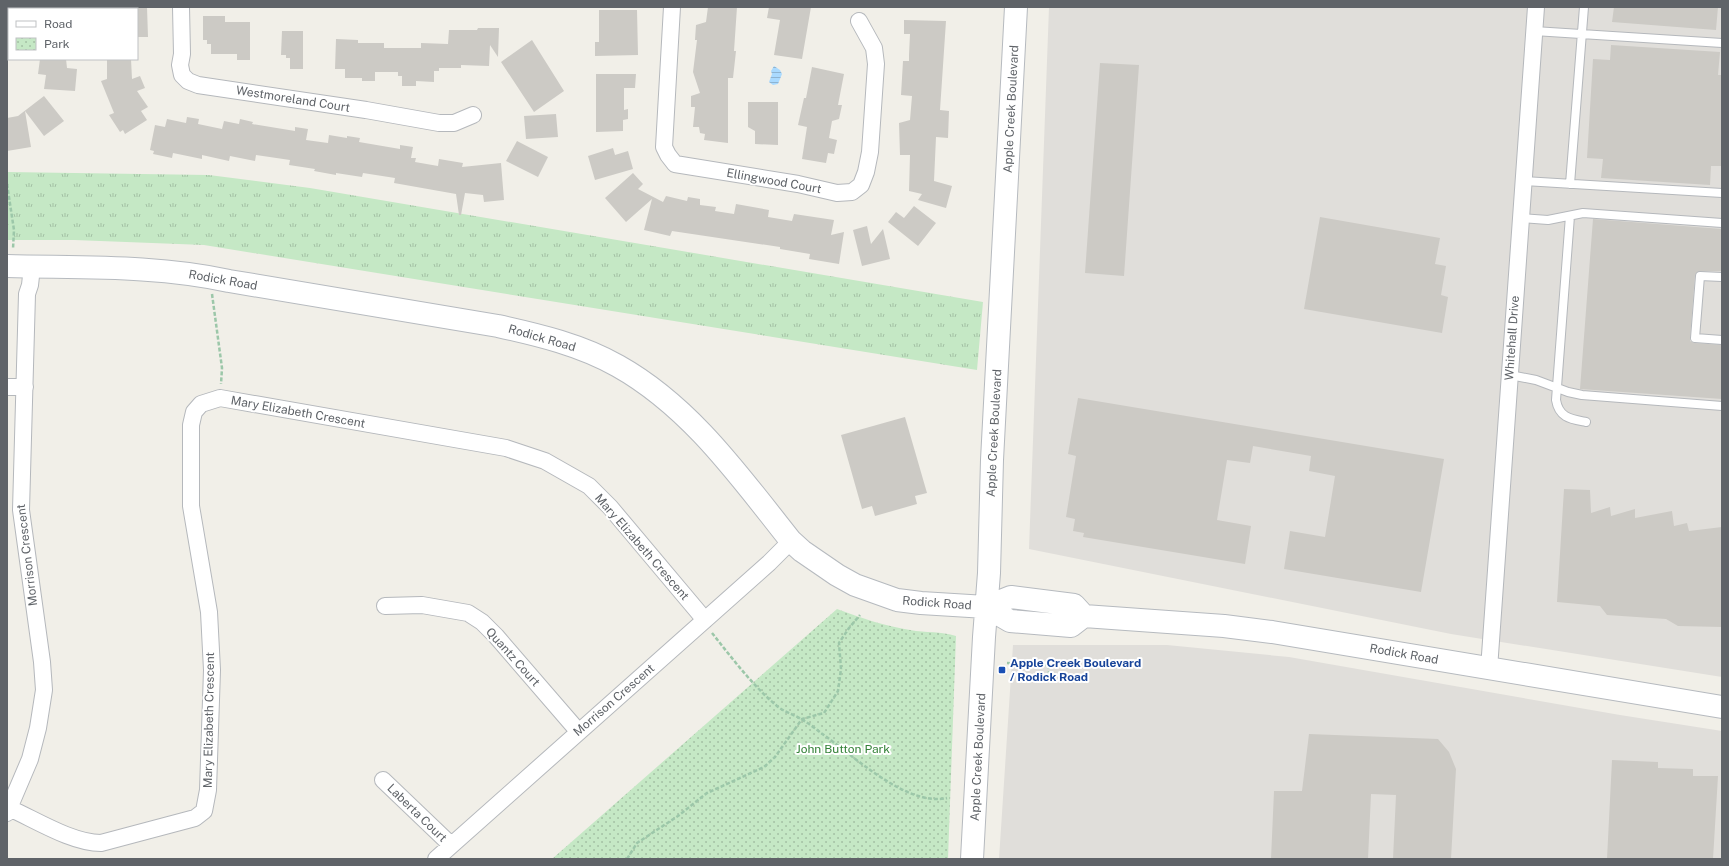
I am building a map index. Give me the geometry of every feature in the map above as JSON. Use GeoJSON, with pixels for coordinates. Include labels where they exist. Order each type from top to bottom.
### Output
{"type":"FeatureCollection","features":[{"type":"Feature","properties":{"kind":"main road","name":"Apple Creek Boulevard"},"geometry":{"type":"LineString","coordinates":[[972,859],[989,574],[992,460],[1016,7]]}},
{"type":"Feature","properties":{"kind":"main road","name":"Rodick Road"},"geometry":{"type":"LineString","coordinates":[[10,258],[32,267],[139,270],[210,277],[498,326],[535,334],[595,355],[624,370],[673,404],[721,454],[791,541],[802,552],[855,585],[897,600],[986,607],[1010,622],[1071,626],[1084,616],[1259,630],[1722,707]]}},
{"type":"Feature","properties":{"kind":"street","name":"Westmoreland Court"},"geometry":{"type":"LineString","coordinates":[[181,7],[182,54],[180,65],[182,75],[188,81],[198,85],[366,110],[439,123],[454,123],[473,115]]}},
{"type":"Feature","properties":{"kind":"street","name":"Ellingwood Court"},"geometry":{"type":"LineString","coordinates":[[672,7],[664,147],[675,164],[798,184],[837,193],[852,192],[861,185],[866,172],[870,152],[876,64],[874,48],[859,21]]}},
{"type":"Feature","properties":{"kind":"street","name":"Whitehall Drive"},"geometry":{"type":"LineString","coordinates":[[1489,669],[1536,7]]}},
{"type":"Feature","properties":{"kind":"street","name":"Morrison Crescent"},"geometry":{"type":"LineString","coordinates":[[8,810],[30,759],[38,728],[44,690],[42,662],[20,510],[27,294],[30,285],[32,267]]}},
{"type":"Feature","properties":{"kind":"street"},"geometry":{"type":"LineString","coordinates":[[7,387],[24,387]]}},
{"type":"Feature","properties":{"kind":"street","name":"Mary Elizabeth Crescent"},"geometry":{"type":"LineString","coordinates":[[8,810],[66,835],[90,843],[101,843],[195,818],[204,811],[208,790],[212,670],[209,612],[191,506],[191,425],[194,412],[201,404],[220,398],[506,448],[545,461],[589,486],[610,507],[708,626]]}},
{"type":"Feature","properties":{"kind":"street","name":"Morrison Crescent"},"geometry":{"type":"LineString","coordinates":[[436,859],[578,731],[708,626],[791,541]]}},
{"type":"Feature","properties":{"kind":"street","name":"Quantz Court"},"geometry":{"type":"LineString","coordinates":[[385,606],[422,605],[468,613],[473,616],[482,622],[496,636],[578,731]]}},
{"type":"Feature","properties":{"kind":"street","name":"Laberta Court"},"geometry":{"type":"LineString","coordinates":[[383,780],[451,845]]}},
{"type":"Feature","properties":{"kind":"lane"},"geometry":{"type":"LineString","coordinates":[[1570,184],[1584,7]]}},
{"type":"Feature","properties":{"kind":"lane"},"geometry":{"type":"LineString","coordinates":[[1534,31],[1722,43]]}},
{"type":"Feature","properties":{"kind":"lane"},"geometry":{"type":"LineString","coordinates":[[1523,181],[1722,193]]}},
{"type":"Feature","properties":{"kind":"lane"},"geometry":{"type":"LineString","coordinates":[[1521,218],[1548,220],[1583,214],[1722,223]]}},
{"type":"Feature","properties":{"kind":"lane"},"geometry":{"type":"LineString","coordinates":[[1570,216],[1556,400],[1557,408],[1561,413],[1568,418],[1586,422]]}},
{"type":"Feature","properties":{"kind":"lane"},"geometry":{"type":"LineString","coordinates":[[1722,277],[1700,276],[1695,338],[1722,340]]}},
{"type":"Feature","properties":{"kind":"lane"},"geometry":{"type":"LineString","coordinates":[[1510,375],[1582,395],[1722,406]]}},
{"type":"Feature","properties":{"kind":"path"},"geometry":{"type":"LineString","coordinates":[[7,184],[14,230],[10,258]]}},
{"type":"Feature","properties":{"kind":"path"},"geometry":{"type":"LineString","coordinates":[[210,277],[222,368],[220,398]]}},
{"type":"Feature","properties":{"kind":"path"},"geometry":{"type":"LineString","coordinates":[[627,859],[637,843],[678,816],[706,793],[764,767],[775,757],[802,719],[824,712],[838,692],[841,669],[839,643],[860,615]]}},
{"type":"Feature","properties":{"kind":"path"},"geometry":{"type":"LineString","coordinates":[[708,626],[750,680],[778,707],[802,719],[830,738],[872,773],[910,793],[937,800],[948,798]]}},
{"type":"Feature","properties":{"kind":"path"},"geometry":{"type":"LineString","coordinates":[[1007,663],[1049,665],[1049,674]]}},
{"type":"Feature","properties":{"kind":"shaded area"},"geometry":{"type":"Polygon","coordinates":[[[1049,7],[1722,7],[1722,677],[1451,634],[1029,549],[1049,7]]]}},
{"type":"Feature","properties":{"kind":"shaded area"},"geometry":{"type":"Polygon","coordinates":[[[1013,645],[1167,645],[1289,657],[1620,715],[1722,731],[1722,859],[999,859],[1013,645]]]}},
{"type":"Feature","properties":{"kind":"green space"},"geometry":{"type":"Polygon","coordinates":[[[7,172],[209,175],[310,188],[983,302],[977,370],[204,245],[74,240],[7,240],[7,172]]]}},
{"type":"Feature","properties":{"kind":"green space","name":"John Button Park"},"geometry":{"type":"Polygon","coordinates":[[[837,609],[864,619],[891,626],[916,631],[945,633],[956,636],[948,859],[552,859],[837,609]]]}},
{"type":"Feature","properties":{"kind":"water"},"geometry":{"type":"Polygon","coordinates":[[[774,66],[780,70],[782,74],[778,84],[773,85],[769,82],[772,74],[771,71],[774,66]]]}},
{"type":"Feature","properties":{"kind":"building"},"geometry":{"type":"Polygon","coordinates":[[[147,7],[148,37],[138,37],[137,8],[147,7]]]}},
{"type":"Feature","properties":{"kind":"building"},"geometry":{"type":"Polygon","coordinates":[[[708,7],[737,7],[734,51],[736,51],[733,78],[728,78],[728,143],[704,140],[705,134],[700,133],[699,127],[693,127],[695,107],[691,107],[691,96],[700,93],[693,72],[697,40],[695,40],[696,25],[706,22],[708,7]]]}},
{"type":"Feature","properties":{"kind":"building"},"geometry":{"type":"Polygon","coordinates":[[[769,7],[811,7],[802,59],[774,55],[780,20],[767,18],[769,7]]]}},
{"type":"Feature","properties":{"kind":"building"},"geometry":{"type":"Polygon","coordinates":[[[1614,7],[1718,7],[1716,30],[1612,22],[1614,7]]]}},
{"type":"Feature","properties":{"kind":"building"},"geometry":{"type":"Polygon","coordinates":[[[599,10],[637,10],[638,55],[595,56],[595,42],[599,42],[599,10]]]}},
{"type":"Feature","properties":{"kind":"building"},"geometry":{"type":"Polygon","coordinates":[[[203,16],[225,16],[225,22],[250,22],[250,60],[237,60],[237,54],[211,54],[211,44],[207,44],[207,40],[203,40],[203,16]]]}},
{"type":"Feature","properties":{"kind":"building"},"geometry":{"type":"Polygon","coordinates":[[[904,20],[946,21],[940,110],[949,111],[948,138],[936,137],[934,181],[952,186],[946,208],[918,200],[922,194],[909,191],[910,155],[900,155],[899,123],[910,120],[912,96],[901,95],[903,61],[909,61],[910,34],[904,34],[904,20]]]}},
{"type":"Feature","properties":{"kind":"building"},"geometry":{"type":"Polygon","coordinates":[[[478,28],[499,28],[498,57],[490,45],[489,66],[461,65],[461,68],[439,68],[439,71],[434,71],[434,82],[416,81],[416,86],[402,86],[402,76],[398,76],[398,72],[375,72],[375,81],[362,81],[362,78],[345,78],[345,69],[335,69],[336,39],[358,40],[358,43],[384,43],[384,48],[421,48],[421,43],[448,44],[449,30],[477,30],[478,28]]]}},
{"type":"Feature","properties":{"kind":"building"},"geometry":{"type":"Polygon","coordinates":[[[282,31],[303,31],[303,69],[290,69],[290,58],[286,58],[286,55],[281,55],[282,31]]]}},
{"type":"Feature","properties":{"kind":"building"},"geometry":{"type":"Polygon","coordinates":[[[532,40],[564,91],[534,112],[501,62],[532,40]]]}},
{"type":"Feature","properties":{"kind":"building"},"geometry":{"type":"Polygon","coordinates":[[[1611,45],[1720,52],[1718,75],[1722,75],[1722,166],[1711,166],[1710,185],[1601,178],[1603,159],[1587,158],[1593,59],[1610,60],[1611,45]]]}},
{"type":"Feature","properties":{"kind":"building"},"geometry":{"type":"Polygon","coordinates":[[[40,60],[66,60],[67,68],[77,69],[75,91],[44,89],[46,75],[38,74],[40,60]]]}},
{"type":"Feature","properties":{"kind":"building"},"geometry":{"type":"Polygon","coordinates":[[[107,60],[131,60],[132,79],[140,76],[145,88],[137,91],[148,107],[141,111],[147,120],[125,134],[123,130],[120,132],[109,115],[114,113],[101,81],[107,79],[107,60]]]}},
{"type":"Feature","properties":{"kind":"building"},"geometry":{"type":"Polygon","coordinates":[[[1100,63],[1139,65],[1124,276],[1085,273],[1100,63]]]}},
{"type":"Feature","properties":{"kind":"building"},"geometry":{"type":"Polygon","coordinates":[[[812,67],[844,74],[838,105],[842,105],[839,119],[832,121],[829,138],[837,140],[834,154],[828,153],[826,163],[802,159],[807,127],[798,125],[804,98],[806,98],[812,67]]]}},
{"type":"Feature","properties":{"kind":"building"},"geometry":{"type":"Polygon","coordinates":[[[596,74],[636,74],[635,88],[624,88],[624,110],[628,109],[628,119],[623,120],[623,131],[596,132],[596,74]]]}},
{"type":"Feature","properties":{"kind":"building"},"geometry":{"type":"Polygon","coordinates":[[[44,96],[64,121],[44,136],[25,111],[31,147],[7,151],[7,118],[18,116],[44,96]]]}},
{"type":"Feature","properties":{"kind":"building"},"geometry":{"type":"Polygon","coordinates":[[[748,102],[778,102],[778,145],[755,144],[755,131],[748,127],[748,102]]]}},
{"type":"Feature","properties":{"kind":"building"},"geometry":{"type":"Polygon","coordinates":[[[556,114],[558,137],[526,139],[524,116],[556,114]]]}},
{"type":"Feature","properties":{"kind":"building"},"geometry":{"type":"Polygon","coordinates":[[[187,117],[199,119],[198,124],[222,129],[224,121],[239,124],[240,119],[253,122],[252,124],[295,131],[295,127],[308,129],[306,140],[328,143],[329,135],[347,138],[347,136],[360,138],[359,142],[400,149],[400,145],[413,147],[411,158],[416,158],[415,162],[438,166],[439,159],[463,163],[462,167],[501,163],[504,200],[484,202],[483,195],[465,193],[461,215],[459,215],[456,194],[394,183],[395,178],[363,173],[362,177],[336,173],[336,175],[314,171],[315,169],[289,165],[290,160],[256,155],[255,161],[230,156],[229,161],[202,155],[202,159],[173,153],[172,158],[153,154],[154,151],[150,150],[155,125],[165,127],[167,119],[186,123],[187,117]]]}},
{"type":"Feature","properties":{"kind":"building"},"geometry":{"type":"Polygon","coordinates":[[[517,141],[548,157],[538,177],[506,161],[517,141]]]}},
{"type":"Feature","properties":{"kind":"building"},"geometry":{"type":"Polygon","coordinates":[[[613,148],[615,155],[628,151],[633,169],[595,180],[588,156],[613,148]]]}},
{"type":"Feature","properties":{"kind":"building"},"geometry":{"type":"Polygon","coordinates":[[[633,173],[643,184],[638,189],[663,202],[666,196],[687,201],[688,197],[700,199],[700,205],[716,207],[715,211],[734,214],[736,204],[769,210],[768,217],[792,221],[794,214],[834,220],[831,235],[844,232],[839,264],[809,259],[810,254],[780,249],[780,247],[672,231],[670,236],[644,230],[652,199],[626,222],[605,198],[633,173]]]}},
{"type":"Feature","properties":{"kind":"building"},"geometry":{"type":"Polygon","coordinates":[[[914,206],[936,223],[918,246],[888,222],[896,212],[904,218],[914,206]]]}},
{"type":"Feature","properties":{"kind":"building"},"geometry":{"type":"Polygon","coordinates":[[[1320,217],[1440,238],[1435,264],[1446,266],[1441,295],[1448,297],[1442,333],[1304,309],[1320,217]]]}},
{"type":"Feature","properties":{"kind":"building"},"geometry":{"type":"Polygon","coordinates":[[[1593,219],[1722,229],[1722,271],[1700,271],[1695,275],[1690,341],[1694,343],[1722,345],[1722,399],[1580,389],[1593,219]]]}},
{"type":"Feature","properties":{"kind":"building"},"geometry":{"type":"Polygon","coordinates":[[[867,226],[871,244],[883,229],[890,259],[862,266],[853,230],[867,226]]]}},
{"type":"Feature","properties":{"kind":"building"},"geometry":{"type":"Polygon","coordinates":[[[1078,398],[1444,459],[1421,592],[1284,569],[1290,531],[1325,537],[1335,476],[1309,471],[1311,456],[1253,446],[1250,463],[1227,460],[1217,520],[1251,526],[1245,564],[1083,537],[1084,533],[1073,531],[1075,519],[1066,517],[1076,456],[1068,454],[1078,398]]]}},
{"type":"Feature","properties":{"kind":"building"},"geometry":{"type":"Polygon","coordinates":[[[905,417],[927,493],[915,496],[917,504],[875,516],[872,506],[862,509],[841,435],[905,417]]]}},
{"type":"Feature","properties":{"kind":"building"},"geometry":{"type":"Polygon","coordinates":[[[1564,489],[1590,490],[1591,513],[1610,507],[1611,516],[1635,509],[1635,518],[1672,511],[1674,526],[1687,523],[1689,531],[1722,527],[1722,627],[1678,626],[1666,619],[1607,615],[1600,606],[1557,602],[1564,489]]]}},
{"type":"Feature","properties":{"kind":"building"},"geometry":{"type":"Polygon","coordinates":[[[1309,734],[1438,739],[1449,752],[1456,769],[1451,859],[1393,859],[1396,795],[1371,794],[1368,859],[1271,859],[1274,791],[1302,791],[1309,734]]]}},
{"type":"Feature","properties":{"kind":"building"},"geometry":{"type":"Polygon","coordinates":[[[1612,760],[1658,762],[1658,768],[1693,769],[1693,776],[1718,776],[1713,859],[1607,859],[1612,760]]]}},
{"type":"Feature","properties":{"kind":"place","name":"Apple Creek Boulevard / Rodick Road"},"geometry":{"type":"Point","coordinates":[1002,670]}}]}
